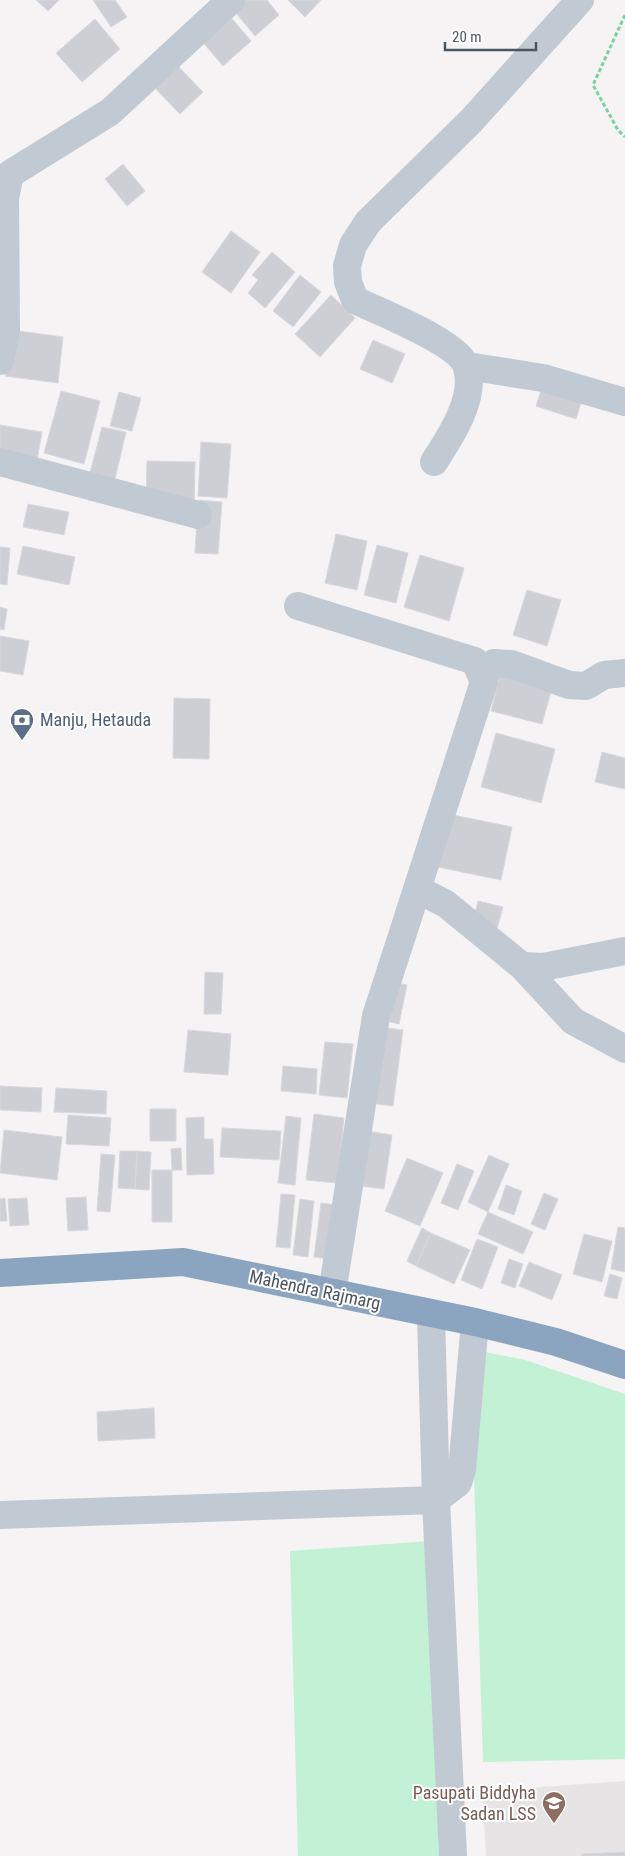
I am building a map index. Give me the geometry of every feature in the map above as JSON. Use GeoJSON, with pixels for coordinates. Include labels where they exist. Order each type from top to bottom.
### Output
{"type":"FeatureCollection","features":[{"type":"Feature","properties":{"kind":"highway","name":"Mahendra Rajmarg"},"geometry":{"type":"LineString","coordinates":[[0,1273],[183,1262],[431,1315],[475,1322],[556,1342],[625,1364]]}},
{"type":"Feature","properties":{"kind":"street"},"geometry":{"type":"LineString","coordinates":[[0,361],[6,330],[5,198],[10,174],[110,112],[231,0]]}},
{"type":"Feature","properties":{"kind":"street"},"geometry":{"type":"LineString","coordinates":[[434,462],[460,420],[469,381],[467,366],[446,343],[355,300],[348,282],[347,266],[353,245],[368,222],[471,121],[580,0]]}},
{"type":"Feature","properties":{"kind":"street"},"geometry":{"type":"LineString","coordinates":[[467,366],[543,378],[625,402]]}},
{"type":"Feature","properties":{"kind":"street"},"geometry":{"type":"LineString","coordinates":[[0,462],[198,515]]}},
{"type":"Feature","properties":{"kind":"street"},"geometry":{"type":"LineString","coordinates":[[298,606],[475,661],[484,682],[376,1016],[332,1293]]}},
{"type":"Feature","properties":{"kind":"street"},"geometry":{"type":"LineString","coordinates":[[482,678],[494,663],[511,664],[569,685],[586,686],[604,675],[625,673]]}},
{"type":"Feature","properties":{"kind":"street"},"geometry":{"type":"LineString","coordinates":[[417,889],[446,904],[522,966],[573,1022],[625,1048]]}},
{"type":"Feature","properties":{"kind":"street"},"geometry":{"type":"LineString","coordinates":[[522,966],[543,967],[625,951]]}},
{"type":"Feature","properties":{"kind":"street"},"geometry":{"type":"LineString","coordinates":[[431,1315],[436,1500],[453,1856]]}},
{"type":"Feature","properties":{"kind":"street"},"geometry":{"type":"LineString","coordinates":[[0,1515],[436,1500],[458,1483],[462,1470],[475,1322]]}},
{"type":"Feature","properties":{"kind":"path"},"geometry":{"type":"LineString","coordinates":[[625,15],[593,85],[618,130],[625,137]]}},
{"type":"Feature","properties":{"kind":"shaded area","name":"Pasupati Biddyha Sadan LSS"},"geometry":{"type":"Polygon","coordinates":[[[625,1781],[625,1856],[486,1856],[482,1791],[625,1781]]]}},
{"type":"Feature","properties":{"kind":"green space"},"geometry":{"type":"Polygon","coordinates":[[[470,1349],[525,1360],[625,1394],[625,1759],[483,1762],[470,1349]]]}},
{"type":"Feature","properties":{"kind":"green space"},"geometry":{"type":"Polygon","coordinates":[[[430,1541],[439,1856],[298,1856],[290,1551],[430,1541]]]}},
{"type":"Feature","properties":{"kind":"building"},"geometry":{"type":"Polygon","coordinates":[[[36,0],[59,0],[48,11],[36,0]]]}},
{"type":"Feature","properties":{"kind":"building"},"geometry":{"type":"Polygon","coordinates":[[[93,0],[115,0],[127,17],[111,27],[93,0]]]}},
{"type":"Feature","properties":{"kind":"building"},"geometry":{"type":"Polygon","coordinates":[[[239,0],[267,0],[279,15],[255,36],[231,7],[239,0]]]}},
{"type":"Feature","properties":{"kind":"building"},"geometry":{"type":"Polygon","coordinates":[[[288,0],[321,0],[305,17],[288,0]]]}},
{"type":"Feature","properties":{"kind":"building"},"geometry":{"type":"Polygon","coordinates":[[[228,14],[251,41],[223,66],[200,39],[228,14]]]}},
{"type":"Feature","properties":{"kind":"building"},"geometry":{"type":"Polygon","coordinates":[[[95,19],[120,49],[82,82],[56,53],[95,19]]]}},
{"type":"Feature","properties":{"kind":"building"},"geometry":{"type":"Polygon","coordinates":[[[175,63],[203,92],[180,114],[152,85],[175,63]]]}},
{"type":"Feature","properties":{"kind":"building"},"geometry":{"type":"Polygon","coordinates":[[[123,164],[145,191],[127,206],[105,179],[123,164]]]}},
{"type":"Feature","properties":{"kind":"building"},"geometry":{"type":"Polygon","coordinates":[[[231,231],[260,252],[231,293],[202,272],[231,231]]]}},
{"type":"Feature","properties":{"kind":"building"},"geometry":{"type":"Polygon","coordinates":[[[272,252],[295,272],[265,308],[248,293],[258,280],[252,275],[272,252]]]}},
{"type":"Feature","properties":{"kind":"building"},"geometry":{"type":"Polygon","coordinates":[[[300,275],[321,292],[293,327],[273,311],[300,275]]]}},
{"type":"Feature","properties":{"kind":"building"},"geometry":{"type":"Polygon","coordinates":[[[331,295],[355,318],[320,357],[295,334],[331,295]]]}},
{"type":"Feature","properties":{"kind":"building"},"geometry":{"type":"Polygon","coordinates":[[[11,330],[63,337],[58,383],[5,376],[11,330]]]}},
{"type":"Feature","properties":{"kind":"building"},"geometry":{"type":"Polygon","coordinates":[[[373,340],[405,354],[392,383],[360,369],[373,340]]]}},
{"type":"Feature","properties":{"kind":"building"},"geometry":{"type":"Polygon","coordinates":[[[543,384],[583,396],[576,419],[536,406],[543,384]]]}},
{"type":"Feature","properties":{"kind":"building"},"geometry":{"type":"Polygon","coordinates":[[[61,391],[100,401],[84,464],[44,453],[61,391]]]}},
{"type":"Feature","properties":{"kind":"building"},"geometry":{"type":"Polygon","coordinates":[[[119,392],[141,398],[132,431],[110,426],[119,392]]]}},
{"type":"Feature","properties":{"kind":"building"},"geometry":{"type":"Polygon","coordinates":[[[0,425],[42,432],[35,472],[0,466],[0,425]]]}},
{"type":"Feature","properties":{"kind":"building"},"geometry":{"type":"Polygon","coordinates":[[[102,427],[126,432],[115,479],[90,473],[102,427]]]}},
{"type":"Feature","properties":{"kind":"building"},"geometry":{"type":"Polygon","coordinates":[[[201,442],[231,444],[227,498],[198,496],[201,442]]]}},
{"type":"Feature","properties":{"kind":"building"},"geometry":{"type":"Polygon","coordinates":[[[147,461],[195,462],[194,515],[146,513],[147,461]]]}},
{"type":"Feature","properties":{"kind":"building"},"geometry":{"type":"Polygon","coordinates":[[[198,500],[222,502],[218,554],[195,553],[198,500]]]}},
{"type":"Feature","properties":{"kind":"building"},"geometry":{"type":"Polygon","coordinates":[[[28,504],[69,512],[64,535],[23,527],[28,504]]]}},
{"type":"Feature","properties":{"kind":"building"},"geometry":{"type":"Polygon","coordinates":[[[336,534],[367,541],[357,590],[325,583],[336,534]]]}},
{"type":"Feature","properties":{"kind":"building"},"geometry":{"type":"Polygon","coordinates":[[[377,545],[408,553],[396,603],[364,595],[377,545]]]}},
{"type":"Feature","properties":{"kind":"building"},"geometry":{"type":"Polygon","coordinates":[[[23,546],[75,557],[69,585],[17,574],[23,546]]]}},
{"type":"Feature","properties":{"kind":"building"},"geometry":{"type":"Polygon","coordinates":[[[0,547],[10,548],[7,585],[0,584],[0,547]]]}},
{"type":"Feature","properties":{"kind":"building"},"geometry":{"type":"Polygon","coordinates":[[[420,555],[464,568],[449,621],[404,607],[420,555]]]}},
{"type":"Feature","properties":{"kind":"building"},"geometry":{"type":"Polygon","coordinates":[[[527,590],[561,600],[547,646],[513,635],[527,590]]]}},
{"type":"Feature","properties":{"kind":"building"},"geometry":{"type":"Polygon","coordinates":[[[0,607],[7,609],[4,630],[0,629],[0,607]]]}},
{"type":"Feature","properties":{"kind":"building"},"geometry":{"type":"Polygon","coordinates":[[[0,636],[29,641],[23,675],[0,671],[0,636]]]}},
{"type":"Feature","properties":{"kind":"building"},"geometry":{"type":"Polygon","coordinates":[[[502,667],[554,681],[542,724],[491,711],[502,667]]]}},
{"type":"Feature","properties":{"kind":"building"},"geometry":{"type":"Polygon","coordinates":[[[174,698],[210,699],[209,759],[173,758],[174,698]]]}},
{"type":"Feature","properties":{"kind":"building"},"geometry":{"type":"Polygon","coordinates":[[[496,733],[555,749],[541,803],[481,787],[496,733]]]}},
{"type":"Feature","properties":{"kind":"building"},"geometry":{"type":"Polygon","coordinates":[[[602,752],[625,758],[625,789],[595,782],[602,752]]]}},
{"type":"Feature","properties":{"kind":"building"},"geometry":{"type":"Polygon","coordinates":[[[448,814],[512,827],[501,880],[438,867],[448,814]]]}},
{"type":"Feature","properties":{"kind":"building"},"geometry":{"type":"Polygon","coordinates":[[[478,901],[503,907],[497,929],[473,923],[478,901]]]}},
{"type":"Feature","properties":{"kind":"building"},"geometry":{"type":"Polygon","coordinates":[[[205,972],[223,973],[221,1014],[204,1014],[205,972]]]}},
{"type":"Feature","properties":{"kind":"building"},"geometry":{"type":"Polygon","coordinates":[[[391,982],[407,985],[399,1024],[382,1020],[391,982]]]}},
{"type":"Feature","properties":{"kind":"building"},"geometry":{"type":"Polygon","coordinates":[[[379,1027],[403,1030],[393,1106],[369,1103],[379,1027]]]}},
{"type":"Feature","properties":{"kind":"building"},"geometry":{"type":"Polygon","coordinates":[[[188,1030],[231,1034],[228,1075],[184,1072],[188,1030]]]}},
{"type":"Feature","properties":{"kind":"building"},"geometry":{"type":"Polygon","coordinates":[[[325,1042],[353,1044],[347,1098],[319,1095],[325,1042]]]}},
{"type":"Feature","properties":{"kind":"building"},"geometry":{"type":"Polygon","coordinates":[[[283,1066],[317,1069],[316,1094],[281,1091],[283,1066]]]}},
{"type":"Feature","properties":{"kind":"building"},"geometry":{"type":"Polygon","coordinates":[[[0,1086],[42,1088],[41,1112],[0,1110],[0,1086]]]}},
{"type":"Feature","properties":{"kind":"building"},"geometry":{"type":"Polygon","coordinates":[[[56,1088],[107,1091],[106,1114],[54,1112],[56,1088]]]}},
{"type":"Feature","properties":{"kind":"building"},"geometry":{"type":"Polygon","coordinates":[[[150,1109],[176,1109],[176,1141],[150,1141],[150,1109]]]}},
{"type":"Feature","properties":{"kind":"building"},"geometry":{"type":"Polygon","coordinates":[[[314,1114],[344,1118],[337,1183],[306,1180],[314,1114]]]}},
{"type":"Feature","properties":{"kind":"building"},"geometry":{"type":"Polygon","coordinates":[[[68,1115],[111,1118],[109,1146],[66,1144],[68,1115]]]}},
{"type":"Feature","properties":{"kind":"building"},"geometry":{"type":"Polygon","coordinates":[[[286,1116],[301,1118],[295,1185],[278,1183],[286,1116]]]}},
{"type":"Feature","properties":{"kind":"building"},"geometry":{"type":"Polygon","coordinates":[[[204,1117],[204,1139],[213,1139],[214,1174],[187,1175],[186,1118],[204,1117]]]}},
{"type":"Feature","properties":{"kind":"building"},"geometry":{"type":"Polygon","coordinates":[[[222,1128],[281,1131],[279,1160],[220,1157],[222,1128]]]}},
{"type":"Feature","properties":{"kind":"building"},"geometry":{"type":"Polygon","coordinates":[[[4,1130],[62,1137],[57,1180],[0,1173],[4,1130]]]}},
{"type":"Feature","properties":{"kind":"building"},"geometry":{"type":"Polygon","coordinates":[[[361,1130],[392,1135],[384,1189],[353,1185],[361,1130]]]}},
{"type":"Feature","properties":{"kind":"building"},"geometry":{"type":"Polygon","coordinates":[[[181,1148],[182,1170],[172,1170],[171,1149],[181,1148]]]}},
{"type":"Feature","properties":{"kind":"building"},"geometry":{"type":"Polygon","coordinates":[[[120,1151],[137,1151],[135,1189],[118,1188],[120,1151]]]}},
{"type":"Feature","properties":{"kind":"building"},"geometry":{"type":"Polygon","coordinates":[[[137,1151],[151,1152],[149,1190],[135,1189],[137,1151]]]}},
{"type":"Feature","properties":{"kind":"building"},"geometry":{"type":"Polygon","coordinates":[[[101,1154],[115,1155],[110,1212],[97,1211],[101,1154]]]}},
{"type":"Feature","properties":{"kind":"building"},"geometry":{"type":"Polygon","coordinates":[[[489,1155],[509,1164],[488,1212],[468,1202],[489,1155]]]}},
{"type":"Feature","properties":{"kind":"building"},"geometry":{"type":"Polygon","coordinates":[[[407,1158],[443,1173],[420,1226],[385,1211],[407,1158]]]}},
{"type":"Feature","properties":{"kind":"building"},"geometry":{"type":"Polygon","coordinates":[[[457,1164],[474,1171],[458,1210],[441,1203],[457,1164]]]}},
{"type":"Feature","properties":{"kind":"building"},"geometry":{"type":"Polygon","coordinates":[[[152,1170],[172,1170],[172,1222],[152,1222],[152,1170]]]}},
{"type":"Feature","properties":{"kind":"building"},"geometry":{"type":"Polygon","coordinates":[[[506,1185],[522,1191],[514,1215],[498,1209],[506,1185]]]}},
{"type":"Feature","properties":{"kind":"building"},"geometry":{"type":"Polygon","coordinates":[[[544,1193],[558,1199],[545,1230],[531,1224],[544,1193]]]}},
{"type":"Feature","properties":{"kind":"building"},"geometry":{"type":"Polygon","coordinates":[[[281,1194],[295,1195],[290,1248],[276,1247],[281,1194]]]}},
{"type":"Feature","properties":{"kind":"building"},"geometry":{"type":"Polygon","coordinates":[[[86,1197],[88,1230],[68,1231],[66,1198],[86,1197]]]}},
{"type":"Feature","properties":{"kind":"building"},"geometry":{"type":"Polygon","coordinates":[[[5,1198],[7,1221],[0,1221],[0,1199],[5,1198]]]}},
{"type":"Feature","properties":{"kind":"building"},"geometry":{"type":"Polygon","coordinates":[[[27,1198],[29,1225],[10,1226],[8,1199],[27,1198]]]}},
{"type":"Feature","properties":{"kind":"building"},"geometry":{"type":"Polygon","coordinates":[[[300,1199],[314,1201],[308,1257],[293,1255],[300,1199]]]}},
{"type":"Feature","properties":{"kind":"building"},"geometry":{"type":"Polygon","coordinates":[[[321,1203],[337,1205],[330,1259],[314,1257],[321,1203]]]}},
{"type":"Feature","properties":{"kind":"building"},"geometry":{"type":"Polygon","coordinates":[[[488,1212],[533,1232],[523,1254],[478,1234],[488,1212]]]}},
{"type":"Feature","properties":{"kind":"building"},"geometry":{"type":"Polygon","coordinates":[[[618,1227],[625,1228],[625,1272],[611,1269],[618,1227]]]}},
{"type":"Feature","properties":{"kind":"building"},"geometry":{"type":"Polygon","coordinates":[[[422,1228],[431,1233],[416,1266],[407,1261],[422,1228]]]}},
{"type":"Feature","properties":{"kind":"building"},"geometry":{"type":"Polygon","coordinates":[[[431,1233],[470,1250],[454,1284],[416,1266],[431,1233]]]}},
{"type":"Feature","properties":{"kind":"building"},"geometry":{"type":"Polygon","coordinates":[[[584,1234],[612,1241],[602,1282],[573,1274],[584,1234]]]}},
{"type":"Feature","properties":{"kind":"building"},"geometry":{"type":"Polygon","coordinates":[[[477,1239],[498,1247],[482,1289],[461,1280],[477,1239]]]}},
{"type":"Feature","properties":{"kind":"building"},"geometry":{"type":"Polygon","coordinates":[[[509,1259],[523,1264],[515,1288],[501,1283],[509,1259]]]}},
{"type":"Feature","properties":{"kind":"building"},"geometry":{"type":"Polygon","coordinates":[[[529,1262],[562,1275],[552,1300],[519,1286],[529,1262]]]}},
{"type":"Feature","properties":{"kind":"building"},"geometry":{"type":"Polygon","coordinates":[[[610,1274],[622,1278],[617,1299],[604,1296],[610,1274]]]}},
{"type":"Feature","properties":{"kind":"building"},"geometry":{"type":"Polygon","coordinates":[[[154,1408],[155,1438],[98,1441],[97,1412],[154,1408]]]}},
{"type":"Feature","properties":{"kind":"building"},"geometry":{"type":"Polygon","coordinates":[[[625,1852],[625,1856],[582,1856],[582,1854],[625,1852]]]}},
{"type":"Feature","properties":{"kind":"place","name":"Manju, Hetauda"},"geometry":{"type":"Point","coordinates":[22,741]}},
{"type":"Feature","properties":{"kind":"place","name":"Pasupati Biddyha Sadan LSS"},"geometry":{"type":"Point","coordinates":[554,1824]}}]}
